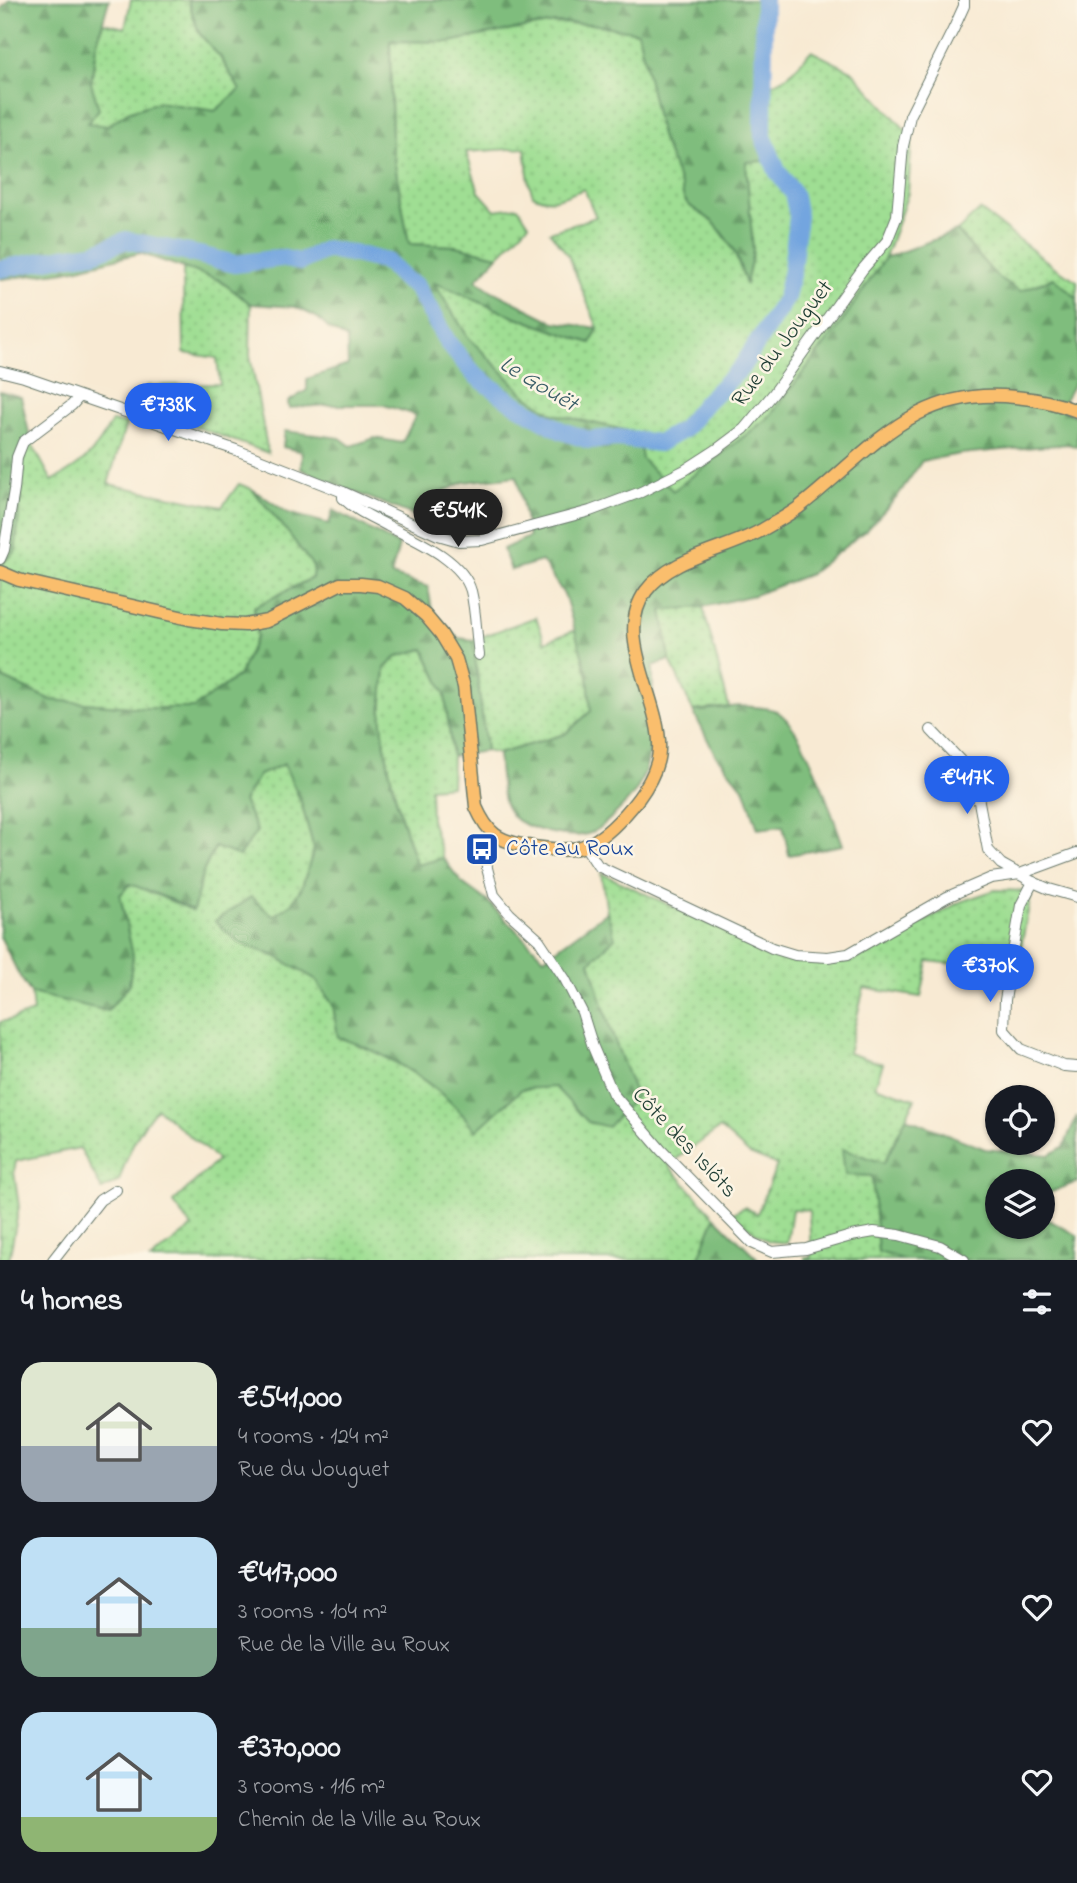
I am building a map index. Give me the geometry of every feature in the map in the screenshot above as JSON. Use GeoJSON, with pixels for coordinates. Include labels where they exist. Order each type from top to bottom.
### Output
{"type":"FeatureCollection","features":[{"type":"Feature","properties":{"kind":"main road"},"geometry":{"type":"LineString","coordinates":[[0,572],[19,580],[189,619],[222,624],[245,625],[267,621],[340,584],[378,586],[405,598],[426,615],[456,659],[464,687],[477,807],[483,824],[492,834],[523,845],[559,851],[572,850],[605,835],[644,790],[655,768],[659,751],[657,723],[643,679],[635,632],[637,610],[645,593],[659,578],[678,566],[756,533],[797,509],[869,446],[921,411],[950,401],[981,395],[1036,399],[1064,405],[1077,411]]}},
{"type":"Feature","properties":{"kind":"street","name":"Rue du Jouguet"},"geometry":{"type":"LineString","coordinates":[[0,371],[236,450],[343,492],[438,535],[459,541],[482,540],[590,511],[641,492],[685,470],[744,429],[774,393],[862,270],[887,241],[897,216],[903,146],[910,116],[954,28],[964,0]]}},
{"type":"Feature","properties":{"kind":"street"},"geometry":{"type":"LineString","coordinates":[[0,559],[4,550],[14,490],[17,457],[23,442],[79,397]]}},
{"type":"Feature","properties":{"kind":"street"},"geometry":{"type":"LineString","coordinates":[[343,492],[343,498],[353,509],[414,539],[454,564],[466,578],[471,592],[479,655]]}},
{"type":"Feature","properties":{"kind":"street"},"geometry":{"type":"LineString","coordinates":[[931,730],[974,775],[988,850],[1001,864],[1033,882],[1077,897]]}},
{"type":"Feature","properties":{"kind":"street","name":"Côte des Islôts"},"geometry":{"type":"LineString","coordinates":[[492,834],[486,852],[494,895],[510,914],[539,940],[565,979],[582,1012],[613,1094],[661,1150],[752,1243],[772,1252],[806,1249],[874,1232],[900,1235],[940,1246],[964,1260]]}},
{"type":"Feature","properties":{"kind":"street"},"geometry":{"type":"LineString","coordinates":[[585,846],[598,866],[772,948],[795,955],[828,957],[848,954],[947,897],[991,878],[1020,874],[1077,853]]}},
{"type":"Feature","properties":{"kind":"street"},"geometry":{"type":"LineString","coordinates":[[1033,882],[1021,905],[1005,1000],[1004,1030],[1021,1049],[1064,1066],[1077,1067]]}},
{"type":"Feature","properties":{"kind":"street"},"geometry":{"type":"LineString","coordinates":[[53,1260],[100,1200],[116,1190]]}},
{"type":"Feature","properties":{"kind":"green space"},"geometry":{"type":"Polygon","coordinates":[[[9,0],[109,0],[96,46],[91,83],[99,109],[88,123],[107,126],[128,112],[158,102],[215,111],[240,90],[220,57],[199,33],[188,0],[770,0],[764,56],[766,161],[746,162],[753,251],[746,285],[730,244],[713,222],[685,200],[661,136],[638,32],[592,24],[555,23],[450,42],[390,41],[392,148],[409,244],[456,246],[498,256],[476,280],[554,322],[598,328],[591,343],[514,316],[434,283],[468,337],[525,395],[553,414],[638,433],[642,459],[673,491],[768,418],[839,326],[885,258],[957,231],[997,277],[1020,291],[1054,278],[1077,298],[1077,379],[1060,408],[1077,417],[1077,447],[1068,444],[960,454],[922,461],[896,498],[866,530],[810,574],[754,595],[703,607],[662,610],[670,660],[653,666],[650,748],[647,764],[635,792],[603,825],[585,835],[556,834],[527,825],[510,813],[504,802],[498,754],[565,734],[591,711],[588,676],[565,596],[542,561],[511,570],[503,549],[529,537],[517,476],[464,482],[440,493],[431,522],[301,469],[302,452],[283,447],[285,431],[340,438],[351,446],[375,438],[402,443],[416,415],[384,405],[289,408],[288,402],[307,390],[307,379],[348,365],[347,339],[329,329],[318,318],[296,307],[251,304],[219,280],[140,253],[66,271],[0,279],[0,10],[9,0]]]}},
{"type":"Feature","properties":{"kind":"green space"},"geometry":{"type":"Polygon","coordinates":[[[131,0],[188,0],[199,33],[220,57],[240,90],[215,111],[158,102],[128,112],[107,126],[87,124],[99,109],[91,84],[96,46],[103,23],[125,28],[131,0]]]}},
{"type":"Feature","properties":{"kind":"green space"},"geometry":{"type":"Polygon","coordinates":[[[555,23],[592,24],[638,32],[661,136],[685,200],[714,223],[725,237],[746,283],[753,251],[746,161],[766,160],[765,88],[789,75],[811,51],[852,71],[912,137],[908,193],[885,258],[839,326],[768,418],[673,491],[641,459],[638,433],[553,414],[525,395],[468,337],[433,282],[488,306],[591,343],[598,328],[568,255],[550,232],[596,217],[584,189],[558,198],[540,198],[533,195],[529,183],[525,148],[466,152],[479,192],[495,210],[518,207],[529,224],[498,256],[456,246],[409,244],[392,148],[390,41],[450,42],[555,23]]]}},
{"type":"Feature","properties":{"kind":"green space"},"geometry":{"type":"Polygon","coordinates":[[[980,210],[1077,281],[1077,298],[1053,278],[1021,291],[997,277],[957,231],[980,210]]]}},
{"type":"Feature","properties":{"kind":"green space"},"geometry":{"type":"Polygon","coordinates":[[[183,266],[219,280],[251,304],[250,355],[268,453],[142,407],[147,386],[220,384],[217,358],[184,353],[183,266]]]}},
{"type":"Feature","properties":{"kind":"green space"},"geometry":{"type":"Polygon","coordinates":[[[0,391],[21,397],[31,442],[22,451],[23,475],[15,552],[0,565],[0,391]]]}},
{"type":"Feature","properties":{"kind":"green space"},"geometry":{"type":"Polygon","coordinates":[[[112,421],[126,424],[108,484],[222,507],[239,484],[252,489],[314,567],[312,578],[254,607],[257,636],[239,676],[194,708],[142,708],[51,700],[0,677],[0,565],[15,552],[23,475],[22,451],[31,442],[52,481],[88,457],[112,421]]]}},
{"type":"Feature","properties":{"kind":"green space"},"geometry":{"type":"Polygon","coordinates":[[[252,489],[288,513],[329,524],[333,510],[399,545],[391,575],[428,587],[432,610],[458,638],[473,640],[486,751],[452,756],[445,694],[424,649],[398,656],[385,668],[382,723],[387,759],[400,813],[417,865],[443,858],[461,882],[487,901],[544,958],[607,912],[615,938],[590,962],[611,1031],[636,1096],[608,1127],[588,1122],[555,1087],[522,1089],[476,1131],[447,1099],[414,1073],[358,1044],[338,1037],[333,1005],[315,979],[275,956],[239,943],[215,921],[251,897],[273,916],[291,904],[302,887],[314,849],[301,802],[284,764],[259,775],[243,801],[257,831],[239,856],[215,847],[203,872],[193,911],[130,884],[120,895],[133,956],[129,985],[107,1011],[31,993],[19,975],[0,936],[0,677],[51,700],[142,708],[194,708],[239,675],[257,636],[254,607],[312,578],[313,566],[252,489]]]}},
{"type":"Feature","properties":{"kind":"green space"},"geometry":{"type":"Polygon","coordinates":[[[703,607],[729,707],[693,711],[670,660],[662,610],[703,607]]]}},
{"type":"Feature","properties":{"kind":"green space"},"geometry":{"type":"Polygon","coordinates":[[[536,617],[545,642],[575,630],[588,676],[591,711],[565,734],[498,754],[486,751],[473,640],[536,617]]]}},
{"type":"Feature","properties":{"kind":"green space"},"geometry":{"type":"Polygon","coordinates":[[[424,649],[445,694],[452,756],[451,786],[430,788],[431,819],[443,858],[417,866],[391,777],[381,709],[385,668],[398,656],[424,649]]]}},
{"type":"Feature","properties":{"kind":"green space"},"geometry":{"type":"Polygon","coordinates":[[[740,706],[775,710],[788,722],[808,754],[843,845],[789,855],[783,826],[758,829],[745,790],[715,754],[693,711],[740,706]]]}},
{"type":"Feature","properties":{"kind":"green space"},"geometry":{"type":"Polygon","coordinates":[[[285,764],[301,802],[314,849],[302,887],[291,904],[273,916],[251,897],[215,921],[239,943],[275,956],[315,979],[333,1005],[338,1037],[377,1053],[414,1073],[447,1099],[476,1130],[522,1089],[555,1086],[588,1121],[636,1096],[611,1031],[590,962],[614,938],[601,873],[778,956],[820,964],[851,962],[960,902],[995,890],[1032,891],[1019,957],[971,949],[970,966],[928,961],[921,997],[864,988],[848,1053],[883,1064],[875,1086],[915,1099],[884,1163],[845,1174],[872,1176],[878,1252],[905,1260],[805,1260],[805,1257],[811,1258],[809,1210],[792,1209],[787,1243],[769,1241],[753,1231],[732,1214],[744,1207],[757,1214],[777,1165],[749,1154],[720,1128],[668,1165],[715,1217],[698,1260],[150,1260],[192,1227],[173,1202],[218,1160],[157,1108],[134,1142],[119,1181],[102,1190],[80,1148],[16,1161],[14,1172],[19,1207],[9,1260],[0,1260],[0,1022],[33,1012],[31,993],[108,1011],[129,985],[133,956],[120,895],[130,883],[193,911],[203,872],[215,847],[257,831],[243,801],[259,775],[285,764]]]}},
{"type":"Feature","properties":{"kind":"green space"},"geometry":{"type":"Polygon","coordinates":[[[1077,1116],[1077,1182],[1055,1190],[1055,1169],[985,1169],[985,1239],[1055,1239],[1055,1223],[1077,1235],[1077,1260],[905,1260],[878,1252],[872,1176],[845,1175],[842,1149],[884,1163],[906,1118],[985,1149],[985,1155],[1055,1155],[1055,1151],[1064,1146],[1077,1116]]]}},
{"type":"Feature","properties":{"kind":"green space"},"geometry":{"type":"Polygon","coordinates":[[[715,1217],[759,1260],[698,1260],[715,1217]]]}},
{"type":"Feature","properties":{"kind":"waterway","name":"Le Gouët"},"geometry":{"type":"LineString","coordinates":[[0,269],[94,253],[126,240],[235,264],[280,258],[300,262],[327,249],[387,262],[405,280],[416,286],[448,343],[475,375],[509,400],[562,431],[589,440],[618,438],[659,443],[684,429],[706,402],[741,368],[786,298],[798,216],[793,193],[777,171],[763,136],[764,0]]}},
{"type":"Feature","properties":{"kind":"place","name":"Côte au Roux"},"geometry":{"type":"Point","coordinates":[482,849]}}]}
